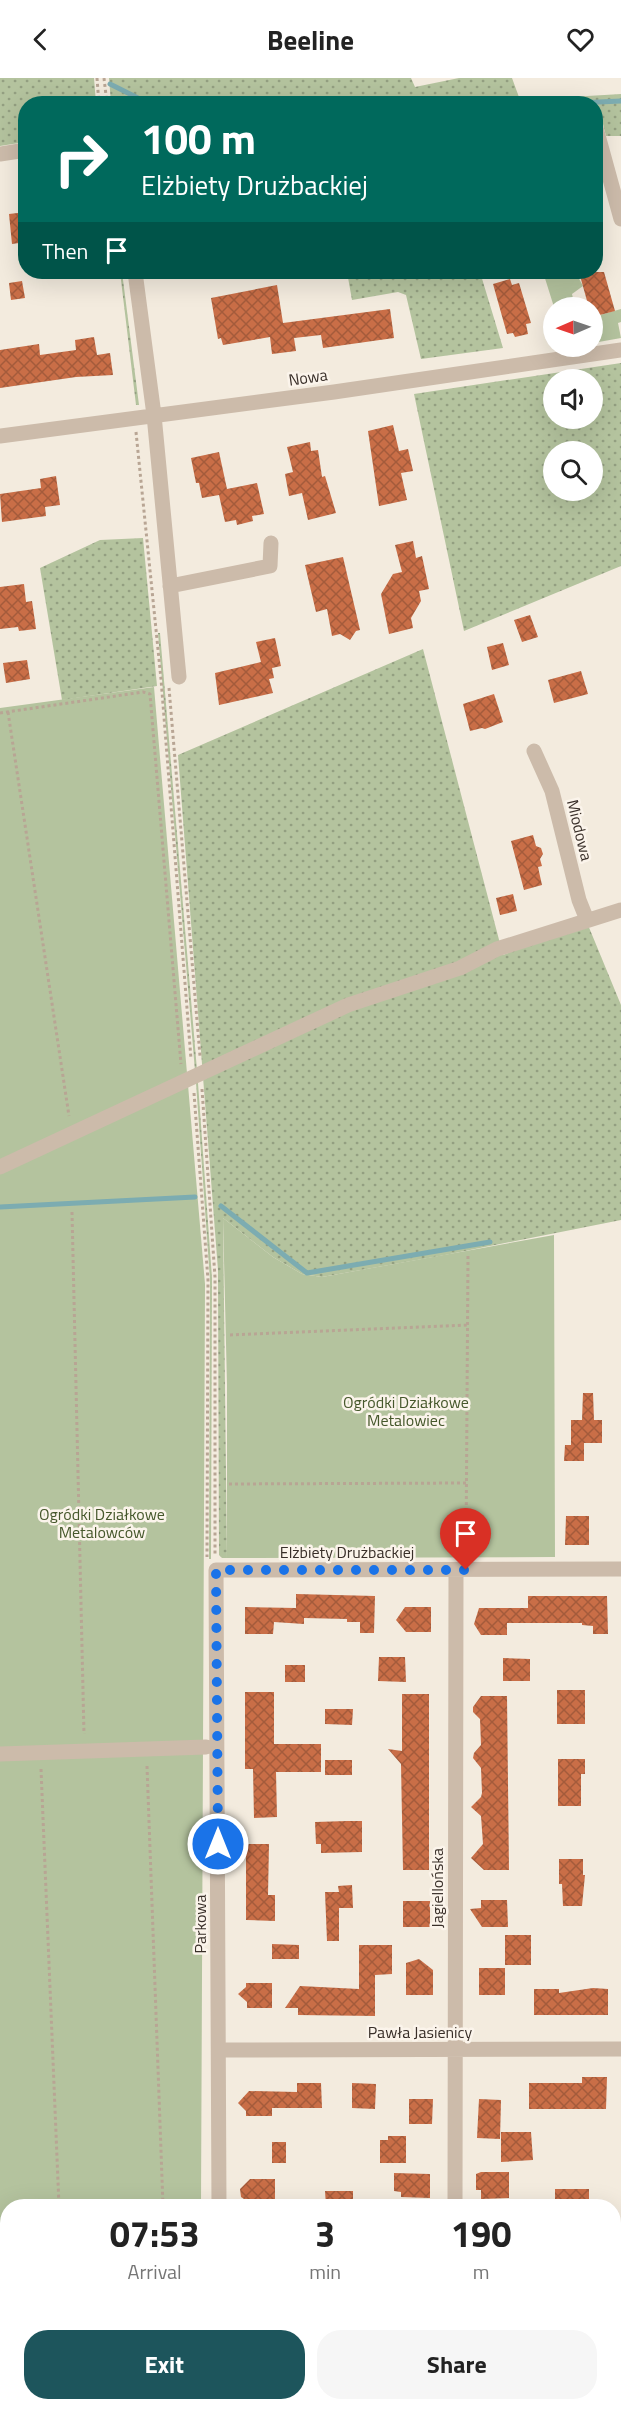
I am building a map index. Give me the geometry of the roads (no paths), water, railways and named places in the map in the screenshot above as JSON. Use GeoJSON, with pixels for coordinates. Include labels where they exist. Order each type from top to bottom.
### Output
{"type":"FeatureCollection","features":[{"type":"Feature","properties":{"kind":"street"},"geometry":{"type":"LineString","coordinates":[[0,154],[18,151]]}},
{"type":"Feature","properties":{"kind":"street"},"geometry":{"type":"LineString","coordinates":[[603,153],[621,219]]}},
{"type":"Feature","properties":{"kind":"street"},"geometry":{"type":"LineString","coordinates":[[136,279],[154,415],[170,586],[174,681]]}},
{"type":"Feature","properties":{"kind":"street","name":"Nowa"},"geometry":{"type":"LineString","coordinates":[[0,436],[621,350]]}},
{"type":"Feature","properties":{"kind":"street"},"geometry":{"type":"LineString","coordinates":[[170,586],[270,566],[271,543]]}},
{"type":"Feature","properties":{"kind":"street","name":"Miodowa"},"geometry":{"type":"LineString","coordinates":[[534,751],[552,791],[579,900],[587,920]]}},
{"type":"Feature","properties":{"kind":"street"},"geometry":{"type":"LineString","coordinates":[[0,1167],[348,1005],[430,979],[471,963],[497,949],[621,910]]}},
{"type":"Feature","properties":{"kind":"street","name":"Elżbiety Drużbackiej"},"geometry":{"type":"LineString","coordinates":[[211,1566],[461,1570],[621,1569]]}},
{"type":"Feature","properties":{"kind":"street","name":"Parkowa"},"geometry":{"type":"LineString","coordinates":[[211,1566],[219,2050],[219,2199]]}},
{"type":"Feature","properties":{"kind":"street","name":"Jagiellońska"},"geometry":{"type":"LineString","coordinates":[[454,2199],[461,1570]]}},
{"type":"Feature","properties":{"kind":"street"},"geometry":{"type":"LineString","coordinates":[[0,1754],[206,1747]]}},
{"type":"Feature","properties":{"kind":"street","name":"Pawła Jasienicy"},"geometry":{"type":"LineString","coordinates":[[219,2050],[621,2049]]}},
{"type":"Feature","properties":{"kind":"waterway"},"geometry":{"type":"LineString","coordinates":[[110,84],[134,96]]}},
{"type":"Feature","properties":{"kind":"waterway"},"geometry":{"type":"LineString","coordinates":[[603,102],[621,101]]}},
{"type":"Feature","properties":{"kind":"waterway"},"geometry":{"type":"LineString","coordinates":[[0,1207],[195,1197]]}},
{"type":"Feature","properties":{"kind":"waterway"},"geometry":{"type":"LineString","coordinates":[[221,1206],[307,1273],[490,1242]]}},
{"type":"Feature","properties":{"kind":"park label","name":"Ogródki Działkowe Metalowiec"},"geometry":{"type":"Point","coordinates":[406,1411]}},
{"type":"Feature","properties":{"kind":"park label","name":"Ogródki Działkowe Metalowców"},"geometry":{"type":"Point","coordinates":[102,1523]}}]}
